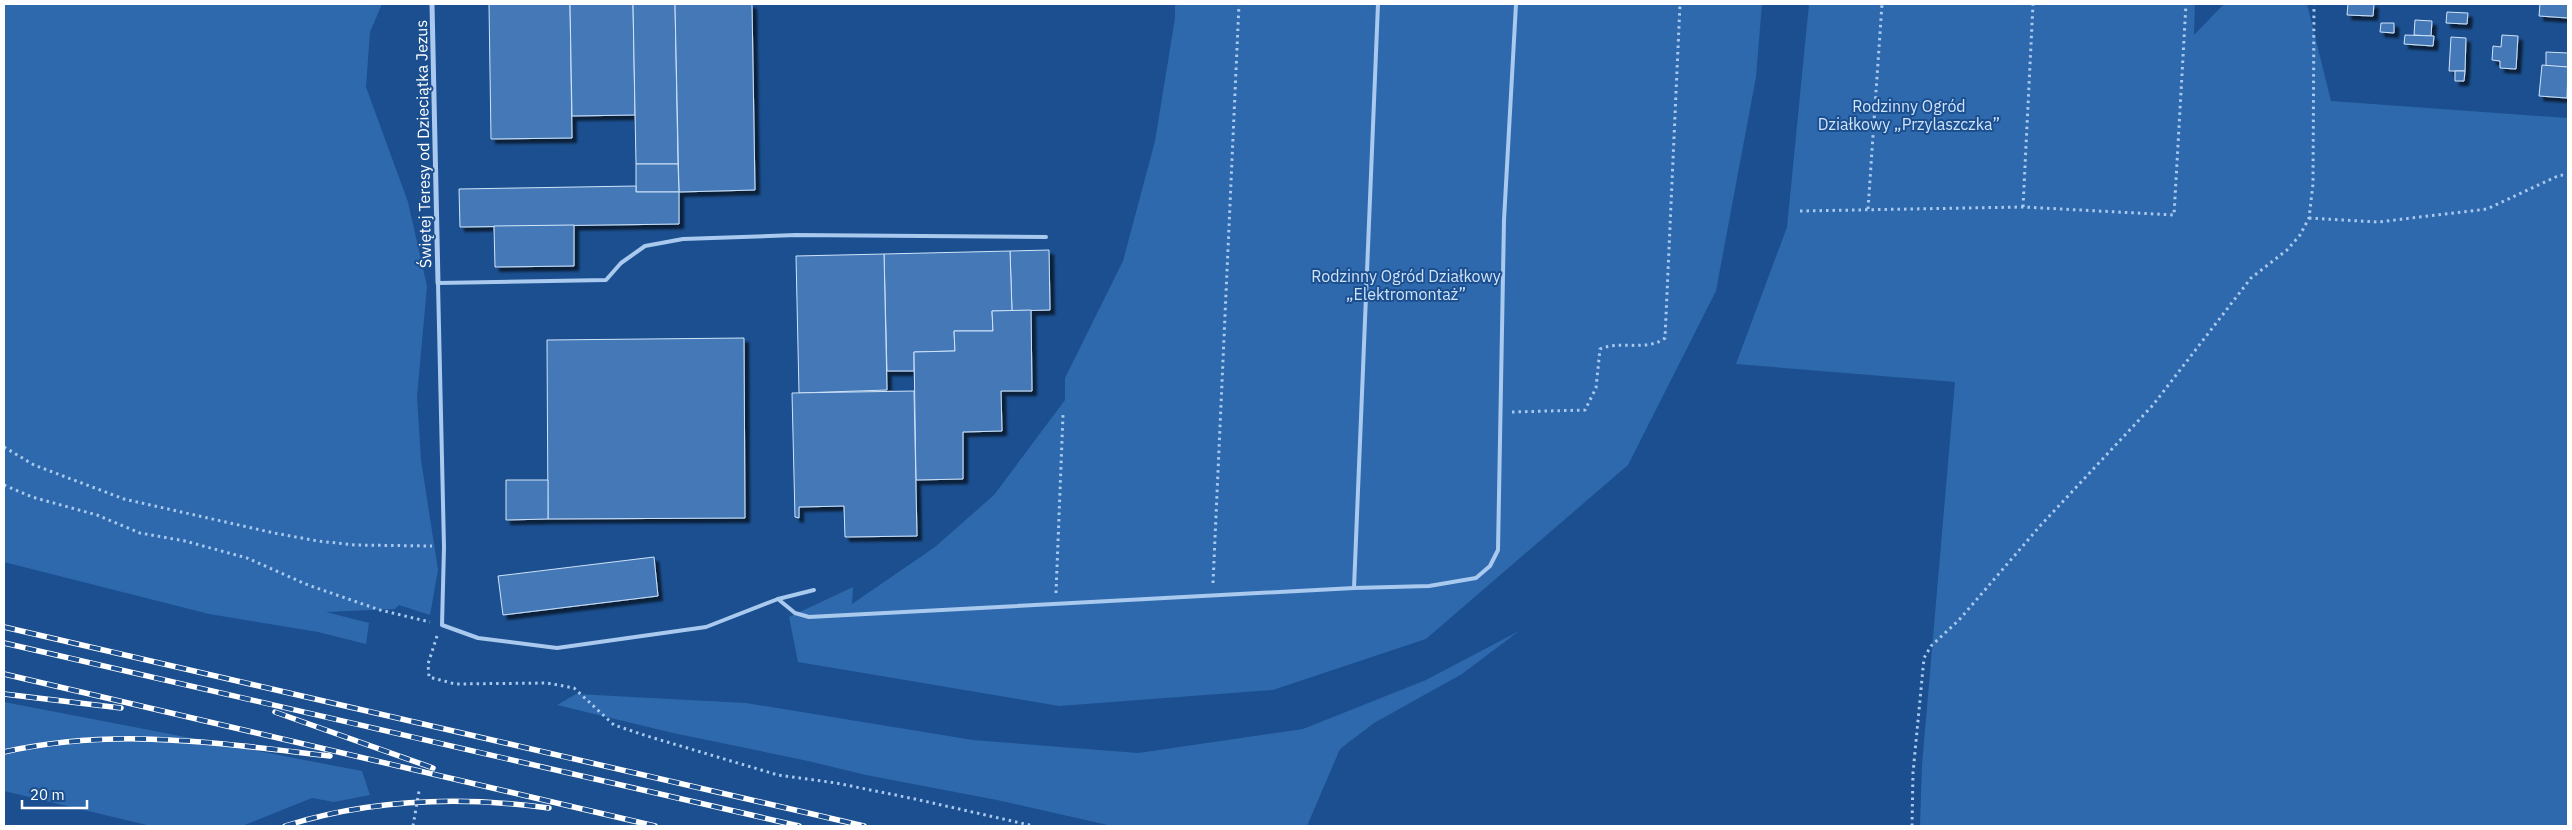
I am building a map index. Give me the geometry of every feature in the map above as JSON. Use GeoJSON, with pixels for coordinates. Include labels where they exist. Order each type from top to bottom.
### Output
{"type":"FeatureCollection","features":[{"type":"Feature","properties":{"kind":"street","name":"Świętej Teresy od Dzieciątka Jezus"},"geometry":{"type":"LineString","coordinates":[[432,4],[438,283]]}},
{"type":"Feature","properties":{"kind":"lane"},"geometry":{"type":"LineString","coordinates":[[1354,588],[1378,4]]}},
{"type":"Feature","properties":{"kind":"lane"},"geometry":{"type":"LineString","coordinates":[[778,599],[795,613],[809,617],[1354,588],[1429,586],[1476,578],[1485,572],[1495,560],[1498,550],[1499,412],[1504,220],[1516,4]]}},
{"type":"Feature","properties":{"kind":"lane"},"geometry":{"type":"LineString","coordinates":[[814,590],[778,599],[706,627],[557,648],[478,638],[442,625],[444,547],[438,283],[606,280],[621,263],[645,246],[683,239],[796,235],[1046,237]]}},
{"type":"Feature","properties":{"kind":"path"},"geometry":{"type":"LineString","coordinates":[[1212,596],[1239,4]]}},
{"type":"Feature","properties":{"kind":"path"},"geometry":{"type":"LineString","coordinates":[[1499,412],[1585,410],[1596,388],[1600,349],[1608,346],[1657,344],[1665,338],[1680,4]]}},
{"type":"Feature","properties":{"kind":"path"},"geometry":{"type":"LineString","coordinates":[[1868,209],[1882,4]]}},
{"type":"Feature","properties":{"kind":"path"},"geometry":{"type":"LineString","coordinates":[[2023,207],[2033,4]]}},
{"type":"Feature","properties":{"kind":"path"},"geometry":{"type":"LineString","coordinates":[[1800,211],[2023,207],[2174,215],[2186,4]]}},
{"type":"Feature","properties":{"kind":"path"},"geometry":{"type":"LineString","coordinates":[[1912,826],[1913,773],[1924,658],[1932,646],[1959,620],[2040,526],[2153,405],[2251,278],[2287,250],[2300,235],[2309,218],[2313,184],[2314,4]]}},
{"type":"Feature","properties":{"kind":"path"},"geometry":{"type":"LineString","coordinates":[[2309,218],[2378,222],[2488,209],[2560,175],[2568,176]]}},
{"type":"Feature","properties":{"kind":"path"},"geometry":{"type":"LineString","coordinates":[[1056,604],[1063,415]]}},
{"type":"Feature","properties":{"kind":"path"},"geometry":{"type":"LineString","coordinates":[[4,448],[34,465],[124,499],[274,533],[355,545],[444,547]]}},
{"type":"Feature","properties":{"kind":"path"},"geometry":{"type":"LineString","coordinates":[[4,485],[32,497],[97,515],[140,532],[184,541],[247,558],[308,585],[380,610],[442,625],[428,664],[429,677],[440,682],[455,684],[547,683],[574,688],[614,725],[656,739],[778,775],[836,783],[1034,826]]}},
{"type":"Feature","properties":{"kind":"path"},"geometry":{"type":"LineString","coordinates":[[413,826],[419,791]]}},
{"type":"Feature","properties":{"kind":"green space"},"geometry":{"type":"Polygon","coordinates":[[[4,4],[382,4],[370,32],[366,87],[408,202],[427,286],[417,397],[421,460],[438,570],[430,615],[399,605],[395,609],[326,612],[369,623],[366,644],[318,632],[209,614],[4,562],[4,4]]]}},
{"type":"Feature","properties":{"kind":"green space","name":"Rodzinny Ogród Działkowy „Elektromontaż”"},"geometry":{"type":"Polygon","coordinates":[[[1175,4],[1762,4],[1756,77],[1716,291],[1628,465],[1426,639],[1273,690],[1059,706],[798,662],[789,617],[853,587],[852,604],[935,547],[994,495],[1065,400],[1065,378],[1123,261],[1155,141],[1175,18],[1175,4]]]}},
{"type":"Feature","properties":{"kind":"green space","name":"Rodzinny Ogród Działkowy „Przylaszczka”"},"geometry":{"type":"Polygon","coordinates":[[[1809,4],[2195,4],[2194,35],[2224,4],[2307,4],[2331,101],[2568,118],[2568,826],[1920,826],[1922,765],[1955,382],[1736,364],[1787,227],[1809,4]]]}},
{"type":"Feature","properties":{"kind":"green space"},"geometry":{"type":"Polygon","coordinates":[[[1519,631],[1462,674],[1374,723],[1340,749],[1307,826],[1112,826],[1002,801],[866,775],[673,733],[557,705],[576,694],[746,703],[973,740],[1138,753],[1303,729],[1426,680],[1519,631]]]}},
{"type":"Feature","properties":{"kind":"green space"},"geometry":{"type":"Polygon","coordinates":[[[4,702],[362,771],[370,795],[334,802],[312,798],[242,826],[151,826],[4,791],[4,702]]]}},
{"type":"Feature","properties":{"kind":"building"},"geometry":{"type":"Polygon","coordinates":[[[489,4],[570,4],[572,138],[491,139],[489,4]]]}},
{"type":"Feature","properties":{"kind":"building"},"geometry":{"type":"Polygon","coordinates":[[[570,4],[633,4],[635,115],[572,116],[570,4]]]}},
{"type":"Feature","properties":{"kind":"building"},"geometry":{"type":"Polygon","coordinates":[[[633,4],[675,4],[678,164],[636,164],[633,4]]]}},
{"type":"Feature","properties":{"kind":"building"},"geometry":{"type":"Polygon","coordinates":[[[675,4],[752,4],[755,190],[679,192],[675,4]]]}},
{"type":"Feature","properties":{"kind":"building"},"geometry":{"type":"Polygon","coordinates":[[[2348,4],[2374,4],[2373,16],[2347,15],[2348,4]]]}},
{"type":"Feature","properties":{"kind":"building"},"geometry":{"type":"Polygon","coordinates":[[[2540,4],[2568,4],[2568,18],[2539,16],[2540,4]]]}},
{"type":"Feature","properties":{"kind":"building"},"geometry":{"type":"Polygon","coordinates":[[[2447,12],[2468,13],[2467,24],[2446,23],[2447,12]]]}},
{"type":"Feature","properties":{"kind":"building"},"geometry":{"type":"Polygon","coordinates":[[[2415,20],[2432,21],[2431,36],[2414,35],[2415,20]]]}},
{"type":"Feature","properties":{"kind":"building"},"geometry":{"type":"Polygon","coordinates":[[[2381,23],[2394,23],[2394,33],[2380,32],[2381,23]]]}},
{"type":"Feature","properties":{"kind":"building"},"geometry":{"type":"Polygon","coordinates":[[[2405,35],[2434,36],[2433,46],[2404,44],[2405,35]]]}},
{"type":"Feature","properties":{"kind":"building"},"geometry":{"type":"Polygon","coordinates":[[[2502,35],[2518,36],[2516,69],[2500,68],[2500,61],[2492,60],[2493,46],[2501,47],[2502,35]]]}},
{"type":"Feature","properties":{"kind":"building"},"geometry":{"type":"Polygon","coordinates":[[[2451,37],[2466,38],[2465,71],[2449,71],[2451,37]]]}},
{"type":"Feature","properties":{"kind":"building"},"geometry":{"type":"Polygon","coordinates":[[[2546,52],[2568,53],[2568,67],[2546,66],[2546,52]]]}},
{"type":"Feature","properties":{"kind":"building"},"geometry":{"type":"Polygon","coordinates":[[[2542,65],[2568,67],[2567,98],[2539,96],[2542,65]]]}},
{"type":"Feature","properties":{"kind":"building"},"geometry":{"type":"Polygon","coordinates":[[[2455,71],[2465,71],[2464,81],[2455,81],[2455,71]]]}},
{"type":"Feature","properties":{"kind":"building"},"geometry":{"type":"Polygon","coordinates":[[[636,164],[678,164],[679,192],[636,192],[636,164]]]}},
{"type":"Feature","properties":{"kind":"building"},"geometry":{"type":"Polygon","coordinates":[[[636,186],[636,192],[679,192],[679,224],[460,227],[459,189],[636,186]]]}},
{"type":"Feature","properties":{"kind":"building"},"geometry":{"type":"Polygon","coordinates":[[[574,225],[574,266],[495,267],[494,226],[574,225]]]}},
{"type":"Feature","properties":{"kind":"building"},"geometry":{"type":"Polygon","coordinates":[[[1049,250],[1050,310],[1012,311],[1010,251],[1049,250]]]}},
{"type":"Feature","properties":{"kind":"building"},"geometry":{"type":"Polygon","coordinates":[[[1010,251],[1012,311],[992,311],[993,331],[954,331],[955,351],[914,352],[914,371],[887,371],[884,254],[1010,251]]]}},
{"type":"Feature","properties":{"kind":"building"},"geometry":{"type":"Polygon","coordinates":[[[884,254],[887,390],[799,393],[796,256],[884,254]]]}},
{"type":"Feature","properties":{"kind":"building"},"geometry":{"type":"Polygon","coordinates":[[[1031,310],[1032,391],[1001,391],[1002,431],[963,432],[963,479],[916,480],[914,352],[955,351],[954,331],[993,331],[992,311],[1031,310]]]}},
{"type":"Feature","properties":{"kind":"building"},"geometry":{"type":"Polygon","coordinates":[[[744,338],[745,518],[548,519],[547,340],[744,338]]]}},
{"type":"Feature","properties":{"kind":"building"},"geometry":{"type":"Polygon","coordinates":[[[914,391],[917,536],[845,537],[844,506],[799,507],[799,518],[795,517],[792,393],[914,391]]]}},
{"type":"Feature","properties":{"kind":"building"},"geometry":{"type":"Polygon","coordinates":[[[506,480],[548,480],[548,519],[506,520],[506,480]]]}},
{"type":"Feature","properties":{"kind":"building"},"geometry":{"type":"Polygon","coordinates":[[[654,557],[658,596],[503,615],[498,576],[654,557]]]}},
{"type":"Feature","properties":{"kind":"railway"},"geometry":{"type":"LineString","coordinates":[[4,627],[864,826]]}},
{"type":"Feature","properties":{"kind":"railway"},"geometry":{"type":"LineString","coordinates":[[4,643],[799,826]]}},
{"type":"Feature","properties":{"kind":"railway"},"geometry":{"type":"LineString","coordinates":[[4,674],[655,826]]}},
{"type":"Feature","properties":{"kind":"railway"},"geometry":{"type":"LineString","coordinates":[[4,694],[121,708]]}},
{"type":"Feature","properties":{"kind":"railway"},"geometry":{"type":"LineString","coordinates":[[275,712],[433,768]]}},
{"type":"Feature","properties":{"kind":"railway"},"geometry":{"type":"LineString","coordinates":[[4,752],[46,744],[127,739],[207,742],[330,756]]}},
{"type":"Feature","properties":{"kind":"railway"},"geometry":{"type":"LineString","coordinates":[[285,826],[350,810],[416,802],[482,802],[549,808]]}}]}
